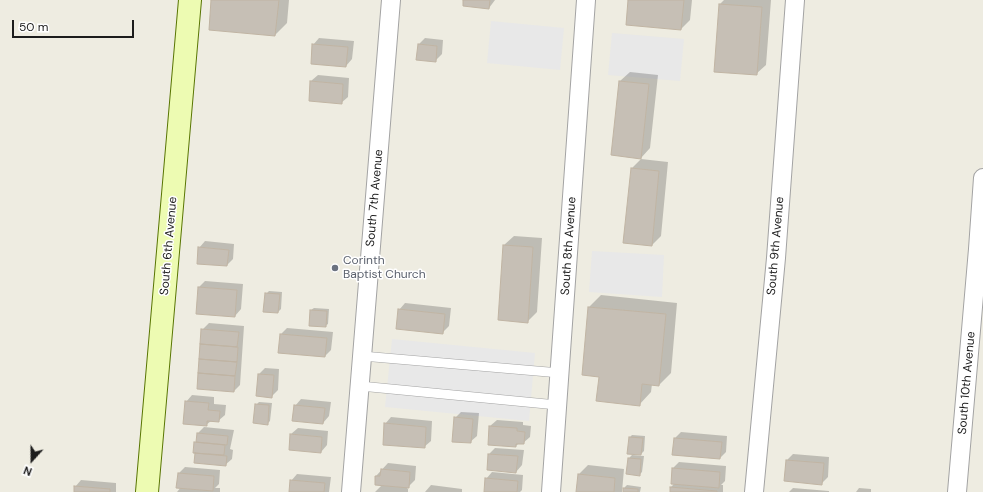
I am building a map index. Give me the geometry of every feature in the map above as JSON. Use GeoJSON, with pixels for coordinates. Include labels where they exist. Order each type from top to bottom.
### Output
{"type":"FeatureCollection","features":[{"type":"Feature","properties":{"kind":"street","name":"South 6th Avenue"},"geometry":{"type":"LineString","coordinates":[[147,492],[190,0]]}},
{"type":"Feature","properties":{"kind":"street","name":"South 7th Avenue"},"geometry":{"type":"LineString","coordinates":[[351,492],[391,0]]}},
{"type":"Feature","properties":{"kind":"street","name":"South 8th Avenue"},"geometry":{"type":"LineString","coordinates":[[551,492],[586,0]]}},
{"type":"Feature","properties":{"kind":"street","name":"South 9th Avenue"},"geometry":{"type":"LineString","coordinates":[[754,492],[776,258],[795,0]]}},
{"type":"Feature","properties":{"kind":"street","name":"South 10th Avenue"},"geometry":{"type":"LineString","coordinates":[[957,492],[981,249],[983,178]]}},
{"type":"Feature","properties":{"kind":"lane"},"geometry":{"type":"LineString","coordinates":[[362,356],[560,373]]}},
{"type":"Feature","properties":{"kind":"lane"},"geometry":{"type":"LineString","coordinates":[[360,386],[557,405]]}},
{"type":"Feature","properties":{"kind":"shaded area"},"geometry":{"type":"Polygon","coordinates":[[[491,21],[564,28],[560,70],[487,63],[491,21]]]}},
{"type":"Feature","properties":{"kind":"shaded area"},"geometry":{"type":"Polygon","coordinates":[[[612,33],[684,39],[680,81],[608,75],[612,33]]]}},
{"type":"Feature","properties":{"kind":"shaded area"},"geometry":{"type":"Polygon","coordinates":[[[592,251],[664,255],[662,297],[589,292],[592,251]]]}},
{"type":"Feature","properties":{"kind":"shaded area"},"geometry":{"type":"Polygon","coordinates":[[[392,339],[535,353],[529,421],[385,407],[392,339]]]}},
{"type":"Feature","properties":{"kind":"building"},"geometry":{"type":"Polygon","coordinates":[[[211,0],[279,0],[275,36],[209,30],[211,0]]]}},
{"type":"Feature","properties":{"kind":"building"},"geometry":{"type":"Polygon","coordinates":[[[463,0],[490,0],[489,9],[463,6],[463,0]]]}},
{"type":"Feature","properties":{"kind":"building"},"geometry":{"type":"Polygon","coordinates":[[[628,0],[684,0],[681,30],[626,25],[628,0]]]}},
{"type":"Feature","properties":{"kind":"building"},"geometry":{"type":"Polygon","coordinates":[[[719,4],[762,7],[757,75],[714,72],[719,4]]]}},
{"type":"Feature","properties":{"kind":"building"},"geometry":{"type":"Polygon","coordinates":[[[312,44],[348,47],[346,67],[311,64],[312,44]]]}},
{"type":"Feature","properties":{"kind":"building"},"geometry":{"type":"Polygon","coordinates":[[[418,44],[437,46],[436,62],[416,60],[418,44]]]}},
{"type":"Feature","properties":{"kind":"building"},"geometry":{"type":"Polygon","coordinates":[[[310,81],[343,84],[342,104],[309,101],[310,81]]]}},
{"type":"Feature","properties":{"kind":"building"},"geometry":{"type":"Polygon","coordinates":[[[619,81],[649,84],[641,159],[611,155],[619,81]]]}},
{"type":"Feature","properties":{"kind":"building"},"geometry":{"type":"Polygon","coordinates":[[[631,168],[659,171],[652,246],[623,243],[631,168]]]}},
{"type":"Feature","properties":{"kind":"building"},"geometry":{"type":"Polygon","coordinates":[[[503,245],[533,247],[528,323],[498,320],[503,245]]]}},
{"type":"Feature","properties":{"kind":"building"},"geometry":{"type":"Polygon","coordinates":[[[198,247],[229,250],[227,266],[197,264],[198,247]]]}},
{"type":"Feature","properties":{"kind":"building"},"geometry":{"type":"Polygon","coordinates":[[[198,287],[237,290],[235,317],[196,314],[198,287]]]}},
{"type":"Feature","properties":{"kind":"building"},"geometry":{"type":"Polygon","coordinates":[[[265,293],[280,294],[278,313],[263,312],[265,293]]]}},
{"type":"Feature","properties":{"kind":"building"},"geometry":{"type":"Polygon","coordinates":[[[588,307],[666,314],[659,386],[642,384],[640,406],[596,401],[599,377],[582,375],[588,307]]]}},
{"type":"Feature","properties":{"kind":"building"},"geometry":{"type":"Polygon","coordinates":[[[398,309],[445,314],[443,334],[396,329],[398,309]]]}},
{"type":"Feature","properties":{"kind":"building"},"geometry":{"type":"Polygon","coordinates":[[[310,310],[327,311],[326,327],[309,326],[310,310]]]}},
{"type":"Feature","properties":{"kind":"building"},"geometry":{"type":"Polygon","coordinates":[[[201,329],[239,332],[237,347],[200,344],[201,329]]]}},
{"type":"Feature","properties":{"kind":"building"},"geometry":{"type":"Polygon","coordinates":[[[280,334],[327,338],[325,357],[278,353],[280,334]]]}},
{"type":"Feature","properties":{"kind":"building"},"geometry":{"type":"Polygon","coordinates":[[[200,344],[238,347],[237,362],[199,359],[200,344]]]}},
{"type":"Feature","properties":{"kind":"building"},"geometry":{"type":"Polygon","coordinates":[[[199,359],[237,362],[235,376],[198,373],[199,359]]]}},
{"type":"Feature","properties":{"kind":"building"},"geometry":{"type":"Polygon","coordinates":[[[198,373],[235,376],[234,392],[197,389],[198,373]]]}},
{"type":"Feature","properties":{"kind":"building"},"geometry":{"type":"Polygon","coordinates":[[[258,374],[274,375],[272,398],[256,396],[258,374]]]}},
{"type":"Feature","properties":{"kind":"building"},"geometry":{"type":"Polygon","coordinates":[[[185,401],[209,403],[208,410],[220,411],[219,422],[207,421],[207,426],[183,424],[185,401]]]}},
{"type":"Feature","properties":{"kind":"building"},"geometry":{"type":"Polygon","coordinates":[[[255,404],[269,405],[268,425],[253,423],[255,404]]]}},
{"type":"Feature","properties":{"kind":"building"},"geometry":{"type":"Polygon","coordinates":[[[294,405],[325,408],[323,424],[292,421],[294,405]]]}},
{"type":"Feature","properties":{"kind":"building"},"geometry":{"type":"Polygon","coordinates":[[[454,417],[473,419],[471,443],[452,442],[454,417]]]}},
{"type":"Feature","properties":{"kind":"building"},"geometry":{"type":"Polygon","coordinates":[[[384,423],[426,427],[425,448],[383,445],[384,423]]]}},
{"type":"Feature","properties":{"kind":"building"},"geometry":{"type":"Polygon","coordinates":[[[489,426],[517,428],[517,431],[525,432],[524,444],[516,444],[516,447],[488,445],[489,426]]]}},
{"type":"Feature","properties":{"kind":"building"},"geometry":{"type":"Polygon","coordinates":[[[197,433],[228,436],[227,445],[196,442],[197,433]]]}},
{"type":"Feature","properties":{"kind":"building"},"geometry":{"type":"Polygon","coordinates":[[[290,434],[322,437],[321,453],[289,450],[290,434]]]}},
{"type":"Feature","properties":{"kind":"building"},"geometry":{"type":"Polygon","coordinates":[[[629,437],[643,438],[641,455],[627,454],[629,437]]]}},
{"type":"Feature","properties":{"kind":"building"},"geometry":{"type":"Polygon","coordinates":[[[674,438],[722,442],[720,459],[672,455],[674,438]]]}},
{"type":"Feature","properties":{"kind":"building"},"geometry":{"type":"Polygon","coordinates":[[[194,442],[225,445],[224,455],[193,453],[194,442]]]}},
{"type":"Feature","properties":{"kind":"building"},"geometry":{"type":"Polygon","coordinates":[[[195,453],[227,456],[226,466],[194,463],[195,453]]]}},
{"type":"Feature","properties":{"kind":"building"},"geometry":{"type":"Polygon","coordinates":[[[488,454],[518,456],[516,473],[487,470],[488,454]]]}},
{"type":"Feature","properties":{"kind":"building"},"geometry":{"type":"Polygon","coordinates":[[[628,458],[641,459],[640,476],[626,474],[628,458]]]}},
{"type":"Feature","properties":{"kind":"building"},"geometry":{"type":"Polygon","coordinates":[[[786,460],[824,463],[822,485],[784,481],[786,460]]]}},
{"type":"Feature","properties":{"kind":"building"},"geometry":{"type":"Polygon","coordinates":[[[672,468],[720,472],[719,488],[671,484],[672,468]]]}},
{"type":"Feature","properties":{"kind":"building"},"geometry":{"type":"Polygon","coordinates":[[[381,469],[410,472],[409,488],[375,485],[375,476],[380,476],[381,469]]]}},
{"type":"Feature","properties":{"kind":"building"},"geometry":{"type":"Polygon","coordinates":[[[178,473],[214,476],[213,491],[176,488],[178,473]]]}},
{"type":"Feature","properties":{"kind":"building"},"geometry":{"type":"Polygon","coordinates":[[[578,474],[615,478],[614,492],[576,492],[578,474]]]}},
{"type":"Feature","properties":{"kind":"building"},"geometry":{"type":"Polygon","coordinates":[[[485,478],[518,481],[517,492],[484,492],[485,478]]]}},
{"type":"Feature","properties":{"kind":"building"},"geometry":{"type":"Polygon","coordinates":[[[290,480],[325,483],[324,492],[289,492],[290,480]]]}},
{"type":"Feature","properties":{"kind":"building"},"geometry":{"type":"Polygon","coordinates":[[[74,486],[110,489],[110,492],[74,492],[74,486]]]}},
{"type":"Feature","properties":{"kind":"building"},"geometry":{"type":"Polygon","coordinates":[[[670,487],[717,491],[717,492],[670,492],[670,487]]]}},
{"type":"Feature","properties":{"kind":"building"},"geometry":{"type":"Polygon","coordinates":[[[623,488],[638,489],[638,492],[623,492],[623,488]]]}},
{"type":"Feature","properties":{"kind":"place","name":"Corinth Baptist Church"},"geometry":{"type":"Point","coordinates":[335,268]}}]}
